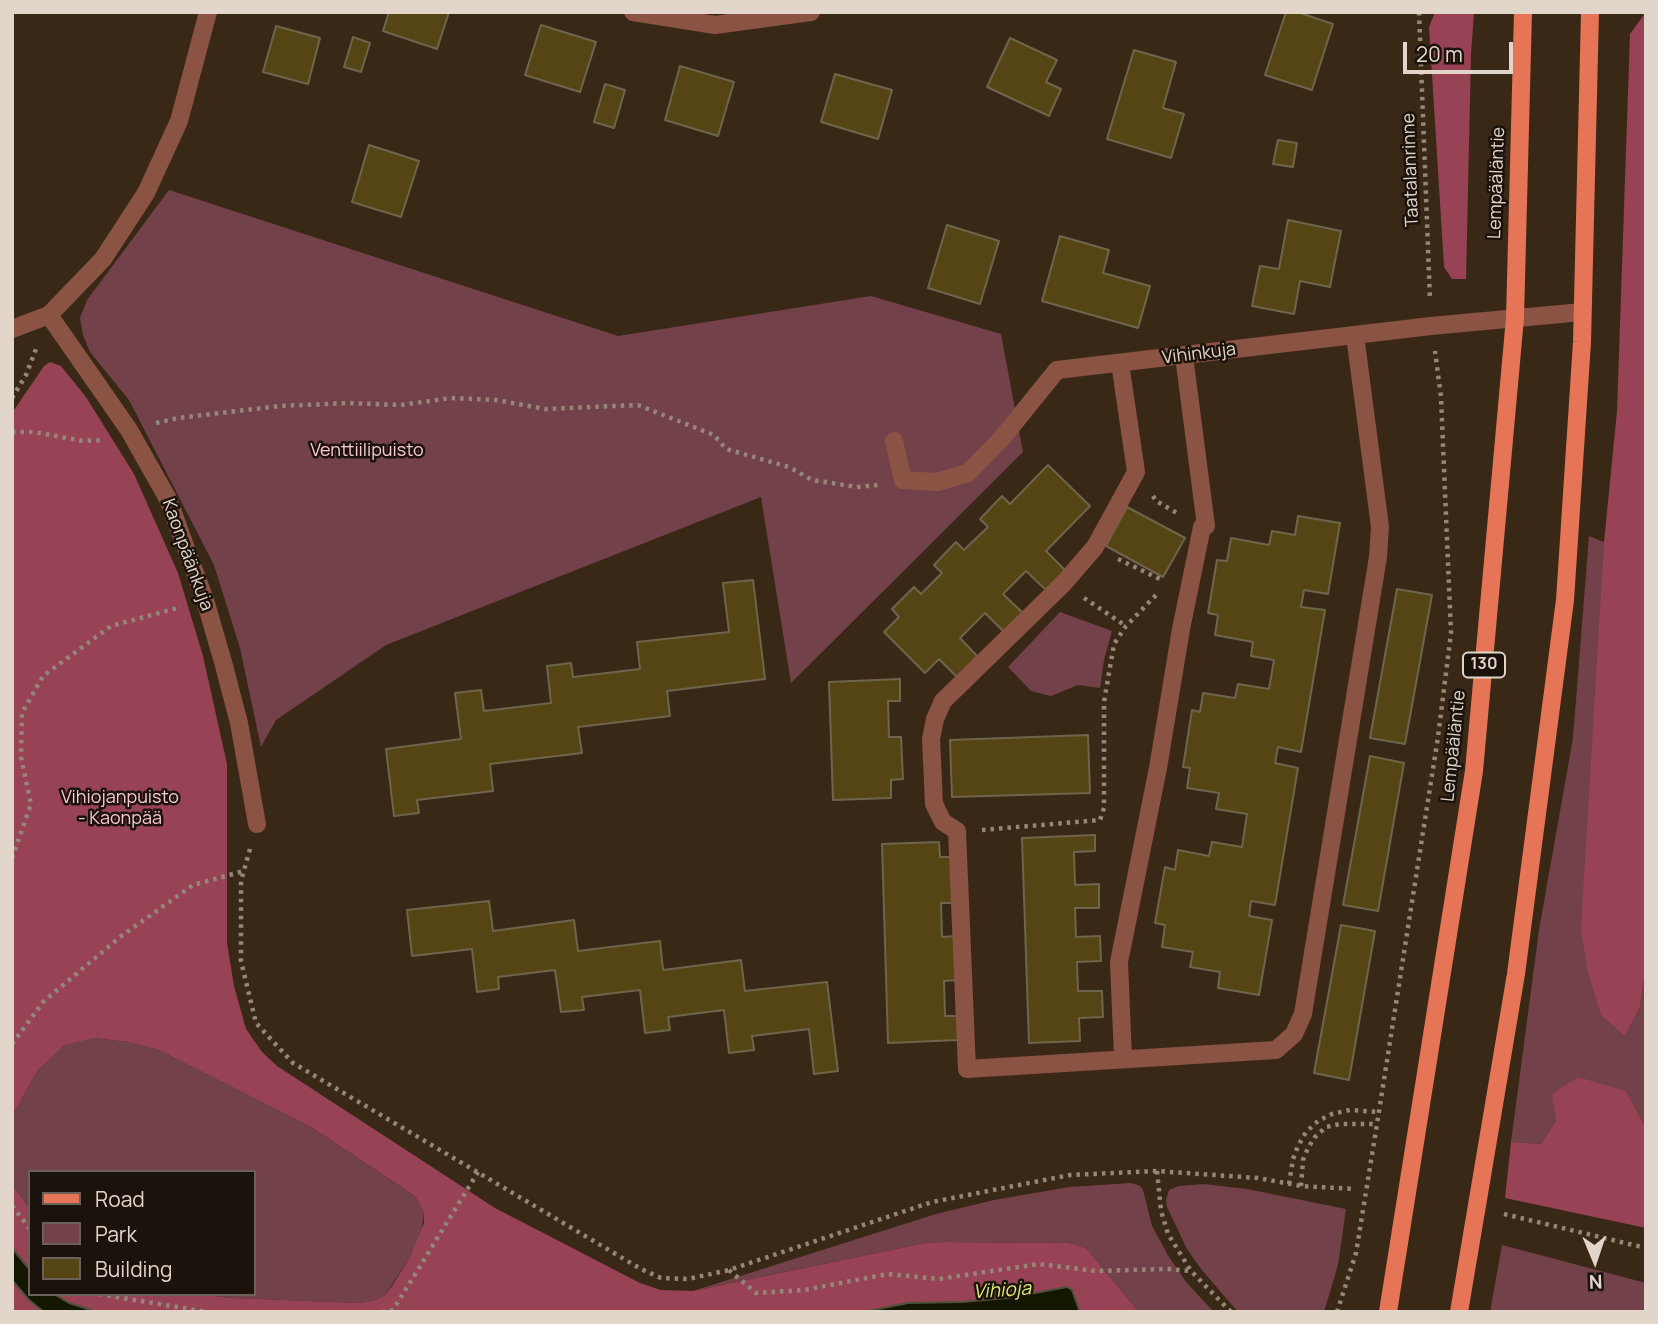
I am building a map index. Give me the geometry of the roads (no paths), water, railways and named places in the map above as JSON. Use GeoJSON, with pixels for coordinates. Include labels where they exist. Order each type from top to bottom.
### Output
{"type":"FeatureCollection","features":[{"type":"Feature","properties":{"kind":"main road","name":"Lempääläntie"},"geometry":{"type":"LineString","coordinates":[[1388,1312],[1474,771],[1515,318],[1523,12]]}},
{"type":"Feature","properties":{"kind":"main road"},"geometry":{"type":"LineString","coordinates":[[1459,1312],[1516,974],[1565,600],[1582,312],[1590,12]]}},
{"type":"Feature","properties":{"kind":"street"},"geometry":{"type":"LineString","coordinates":[[12,329],[49,315],[103,259],[146,193],[179,121],[208,12]]}},
{"type":"Feature","properties":{"kind":"street"},"geometry":{"type":"LineString","coordinates":[[633,12],[715,24],[811,12]]}},
{"type":"Feature","properties":{"kind":"street","name":"Vihinkuja"},"geometry":{"type":"LineString","coordinates":[[894,442],[903,480],[937,482],[968,473],[1002,438],[1057,370],[1431,326],[1582,312]]}},
{"type":"Feature","properties":{"kind":"street","name":"Kaonpäänkuja"},"geometry":{"type":"LineString","coordinates":[[49,315],[130,430],[168,499],[205,600],[239,723],[257,824]]}},
{"type":"Feature","properties":{"kind":"street"},"geometry":{"type":"LineString","coordinates":[[1120,363],[1136,472],[1095,547],[1063,584],[943,701],[935,719],[931,739],[934,804],[943,822],[957,831],[967,1069],[1276,1050],[1294,1034],[1303,1014],[1378,557],[1380,527],[1355,335]]}},
{"type":"Feature","properties":{"kind":"street"},"geometry":{"type":"LineString","coordinates":[[1123,1059],[1119,962],[1158,768],[1181,629],[1202,527],[1206,526],[1184,356]]}},
{"type":"Feature","properties":{"kind":"park label","name":"Venttiilipuisto"},"geometry":{"type":"Point","coordinates":[367,451]}},
{"type":"Feature","properties":{"kind":"park label","name":"Vihiojanpuisto - Kaonpää"},"geometry":{"type":"Point","coordinates":[120,808]}},
{"type":"Feature","properties":{"kind":"water label","name":"Vihioja"},"geometry":{"type":"Point","coordinates":[1002,1291]}}]}
